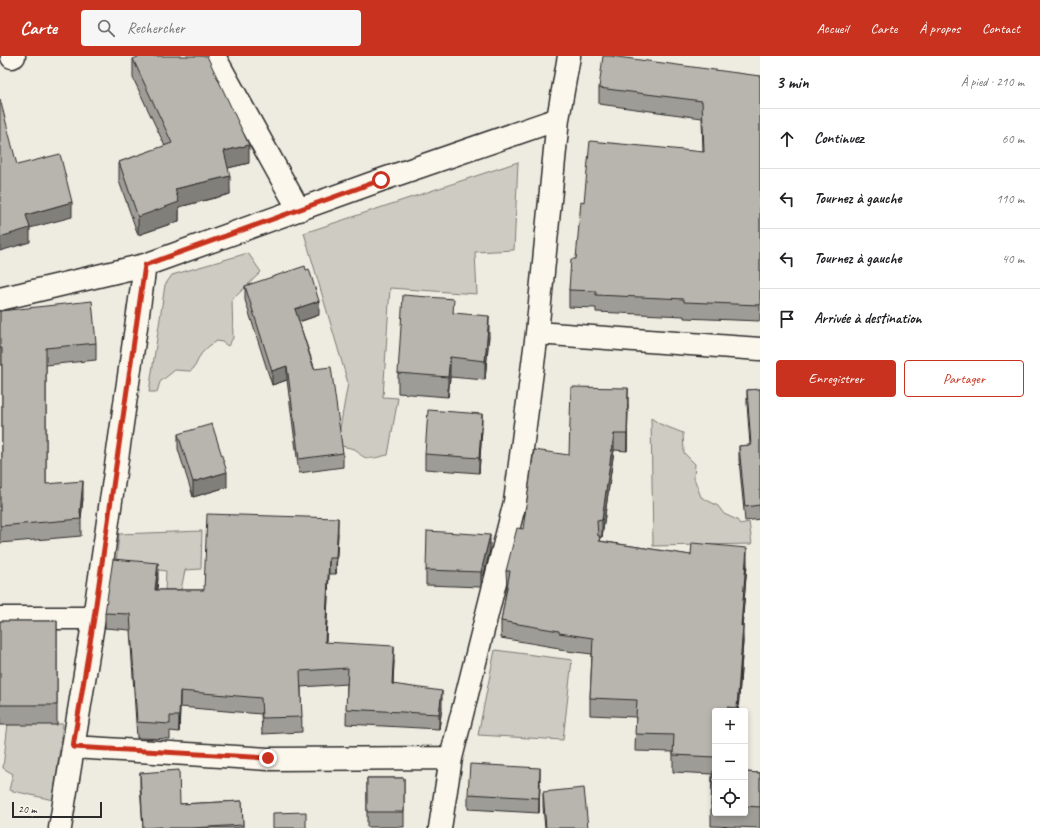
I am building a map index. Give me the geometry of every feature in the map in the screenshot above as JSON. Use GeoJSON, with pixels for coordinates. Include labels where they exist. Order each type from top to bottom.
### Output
{"type":"FeatureCollection","features":[{"type":"Feature","properties":{"kind":"street"},"geometry":{"type":"LineString","coordinates":[[214,56],[299,210]]}},
{"type":"Feature","properties":{"kind":"street"},"geometry":{"type":"LineString","coordinates":[[440,828],[451,758],[515,502],[537,333],[558,119],[569,56]]}},
{"type":"Feature","properties":{"kind":"street"},"geometry":{"type":"LineString","coordinates":[[0,299],[145,265],[381,180],[558,119]]}},
{"type":"Feature","properties":{"kind":"street"},"geometry":{"type":"LineString","coordinates":[[60,828],[94,618],[145,265]]}},
{"type":"Feature","properties":{"kind":"street"},"geometry":{"type":"LineString","coordinates":[[537,333],[760,349]]}},
{"type":"Feature","properties":{"kind":"street"},"geometry":{"type":"LineString","coordinates":[[0,618],[94,618]]}},
{"type":"Feature","properties":{"kind":"street"},"geometry":{"type":"LineString","coordinates":[[73,747],[268,758],[451,758]]}},
{"type":"Feature","properties":{"kind":"shaded area"},"geometry":{"type":"Polygon","coordinates":[[[518,162],[514,250],[475,252],[477,294],[390,288],[383,397],[398,398],[388,455],[366,458],[355,449],[337,445],[348,383],[304,233],[518,162]]]}},
{"type":"Feature","properties":{"kind":"shaded area"},"geometry":{"type":"Polygon","coordinates":[[[248,253],[261,272],[232,300],[233,338],[228,346],[217,341],[201,354],[194,368],[190,371],[175,370],[160,382],[157,392],[149,392],[165,285],[172,275],[248,253]]]}},
{"type":"Feature","properties":{"kind":"shaded area"},"geometry":{"type":"Polygon","coordinates":[[[651,418],[660,424],[683,433],[684,453],[695,464],[694,478],[701,497],[718,506],[724,514],[737,520],[740,524],[749,522],[752,544],[653,546],[651,418]]]}},
{"type":"Feature","properties":{"kind":"shaded area"},"geometry":{"type":"Polygon","coordinates":[[[202,531],[201,569],[185,570],[181,590],[165,590],[166,571],[116,564],[119,534],[202,531]]]}},
{"type":"Feature","properties":{"kind":"shaded area"},"geometry":{"type":"Polygon","coordinates":[[[495,650],[572,660],[563,740],[478,735],[495,650]]]}},
{"type":"Feature","properties":{"kind":"shaded area"},"geometry":{"type":"Polygon","coordinates":[[[8,723],[63,724],[53,800],[9,790],[13,774],[3,768],[8,723]]]}},
{"type":"Feature","properties":{"kind":"building"},"geometry":{"type":"Polygon","coordinates":[[[140,56],[207,56],[249,145],[224,151],[230,176],[175,189],[179,202],[138,217],[119,162],[172,143],[133,59],[140,56]]]}},
{"type":"Feature","properties":{"kind":"building"},"geometry":{"type":"Polygon","coordinates":[[[603,56],[760,76],[760,305],[684,302],[684,299],[596,295],[596,291],[569,290],[571,259],[576,259],[581,201],[584,202],[590,141],[704,152],[702,101],[599,88],[603,56]]]}},
{"type":"Feature","properties":{"kind":"building"},"geometry":{"type":"Polygon","coordinates":[[[0,99],[17,165],[60,154],[72,202],[26,215],[30,228],[0,237],[0,99]]]}},
{"type":"Feature","properties":{"kind":"building"},"geometry":{"type":"Polygon","coordinates":[[[305,266],[306,270],[309,269],[319,301],[295,309],[314,369],[331,367],[343,453],[299,459],[287,366],[272,371],[245,286],[305,266]]]}},
{"type":"Feature","properties":{"kind":"building"},"geometry":{"type":"Polygon","coordinates":[[[403,295],[454,299],[453,313],[489,316],[485,361],[450,357],[448,377],[398,373],[403,295]]]}},
{"type":"Feature","properties":{"kind":"building"},"geometry":{"type":"Polygon","coordinates":[[[92,301],[96,343],[46,348],[46,484],[83,481],[80,512],[81,519],[0,526],[0,489],[2,489],[2,348],[0,348],[0,311],[92,301]]]}},
{"type":"Feature","properties":{"kind":"building"},"geometry":{"type":"Polygon","coordinates":[[[571,387],[628,388],[627,434],[614,434],[602,520],[597,521],[598,536],[600,536],[599,541],[691,555],[692,543],[747,548],[737,708],[712,708],[712,757],[673,755],[674,735],[635,734],[637,700],[590,698],[593,638],[559,633],[559,631],[501,621],[510,571],[506,571],[517,528],[523,529],[534,450],[569,455],[571,387]]]}},
{"type":"Feature","properties":{"kind":"building"},"geometry":{"type":"Polygon","coordinates":[[[760,389],[760,505],[745,507],[739,446],[751,445],[747,390],[760,389]]]}},
{"type":"Feature","properties":{"kind":"building"},"geometry":{"type":"Polygon","coordinates":[[[428,410],[482,414],[479,458],[425,454],[428,410]]]}},
{"type":"Feature","properties":{"kind":"building"},"geometry":{"type":"Polygon","coordinates":[[[212,424],[227,472],[193,482],[178,434],[212,424]]]}},
{"type":"Feature","properties":{"kind":"building"},"geometry":{"type":"Polygon","coordinates":[[[207,514],[338,518],[336,558],[329,558],[325,642],[394,646],[392,684],[442,691],[439,714],[346,709],[348,668],[300,671],[302,717],[262,718],[261,698],[180,691],[179,716],[170,716],[170,724],[137,722],[130,614],[105,613],[113,559],[158,563],[155,590],[204,590],[207,514]]]}},
{"type":"Feature","properties":{"kind":"building"},"geometry":{"type":"Polygon","coordinates":[[[427,531],[490,535],[481,572],[426,570],[427,531]]]}},
{"type":"Feature","properties":{"kind":"building"},"geometry":{"type":"Polygon","coordinates":[[[0,621],[57,621],[57,705],[0,705],[0,621]]]}},
{"type":"Feature","properties":{"kind":"building"},"geometry":{"type":"Polygon","coordinates":[[[470,764],[540,768],[539,798],[468,794],[470,764]]]}},
{"type":"Feature","properties":{"kind":"building"},"geometry":{"type":"Polygon","coordinates":[[[179,770],[180,804],[242,801],[243,825],[192,828],[143,828],[140,773],[179,770]]]}},
{"type":"Feature","properties":{"kind":"building"},"geometry":{"type":"Polygon","coordinates":[[[748,772],[760,773],[760,807],[748,806],[748,772]]]}},
{"type":"Feature","properties":{"kind":"building"},"geometry":{"type":"Polygon","coordinates":[[[367,778],[404,778],[404,812],[367,812],[367,778]]]}},
{"type":"Feature","properties":{"kind":"building"},"geometry":{"type":"Polygon","coordinates":[[[584,788],[588,828],[546,828],[543,792],[584,788]]]}},
{"type":"Feature","properties":{"kind":"building"},"geometry":{"type":"Polygon","coordinates":[[[306,812],[306,828],[273,828],[273,813],[306,812]]]}},
{"type":"Feature","properties":{"kind":"route"},"geometry":{"type":"LineString","coordinates":[[268,758],[73,747],[94,618],[145,265],[381,180]]}}]}
